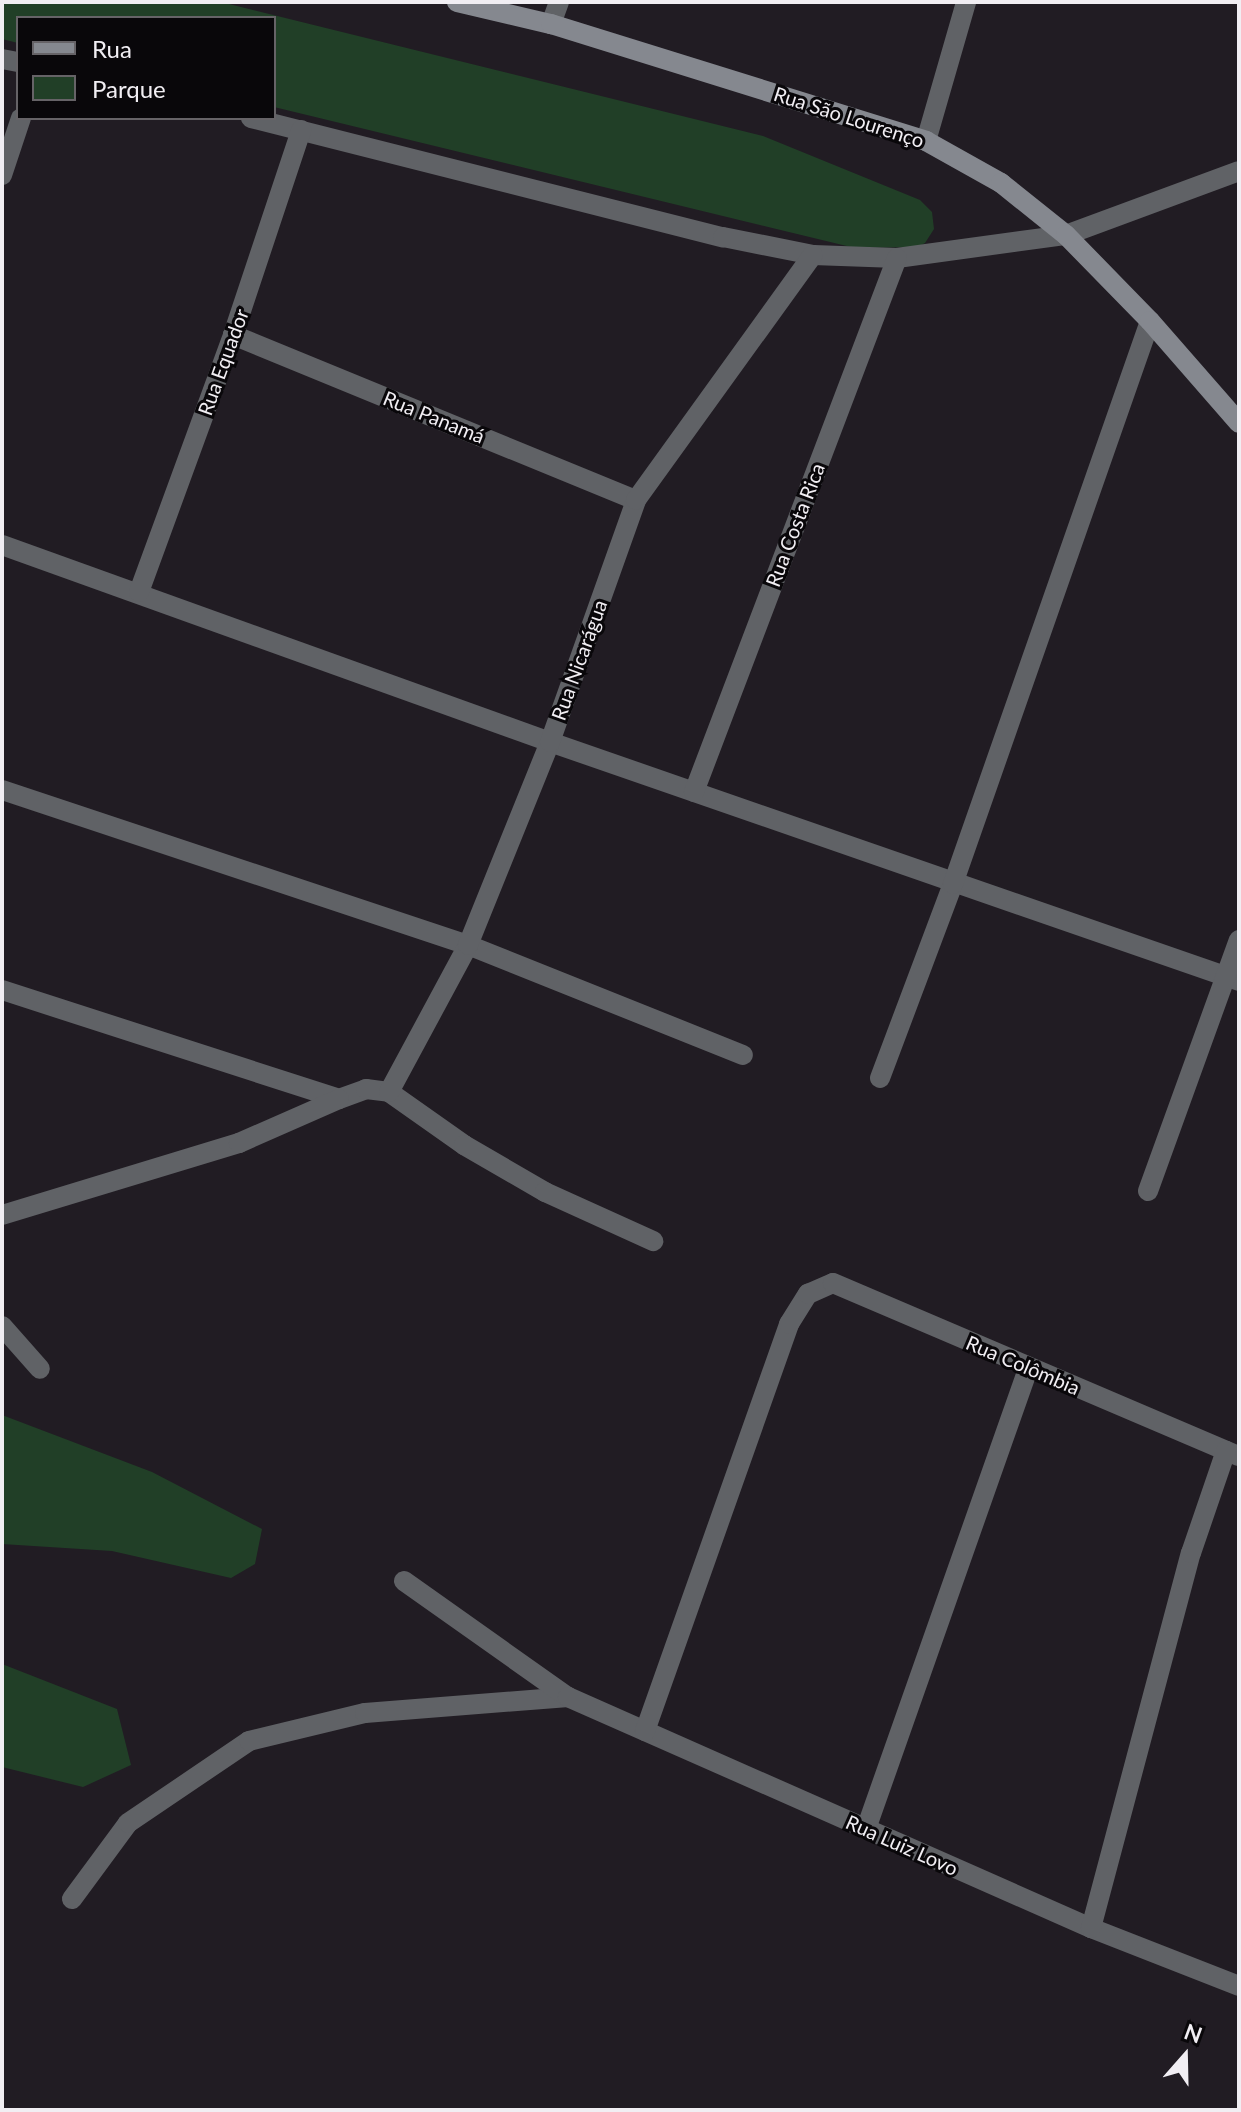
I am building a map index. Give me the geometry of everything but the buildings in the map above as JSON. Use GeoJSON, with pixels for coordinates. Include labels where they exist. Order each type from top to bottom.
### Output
{"type":"FeatureCollection","features":[{"type":"Feature","properties":{"kind":"street","name":"Rua São Lourenço"},"geometry":{"type":"LineString","coordinates":[[457,2],[551,24],[926,141],[1001,183],[1066,235],[1150,321],[1239,423]]}},
{"type":"Feature","properties":{"kind":"street"},"geometry":{"type":"LineString","coordinates":[[551,24],[559,2]]}},
{"type":"Feature","properties":{"kind":"street"},"geometry":{"type":"LineString","coordinates":[[926,141],[966,2]]}},
{"type":"Feature","properties":{"kind":"street"},"geometry":{"type":"LineString","coordinates":[[2,175],[20,120]]}},
{"type":"Feature","properties":{"kind":"street"},"geometry":{"type":"LineString","coordinates":[[259,120],[723,237],[813,255],[897,258],[1066,235],[1239,171]]}},
{"type":"Feature","properties":{"kind":"street","name":"Rua Equador"},"geometry":{"type":"LineString","coordinates":[[139,592],[233,335],[301,130]]}},
{"type":"Feature","properties":{"kind":"street","name":"Rua Nicarágua"},"geometry":{"type":"LineString","coordinates":[[389,1092],[468,945],[550,742],[636,500],[813,255]]}},
{"type":"Feature","properties":{"kind":"street","name":"Rua Costa Rica"},"geometry":{"type":"LineString","coordinates":[[694,792],[897,258]]}},
{"type":"Feature","properties":{"kind":"street"},"geometry":{"type":"LineString","coordinates":[[880,1078],[953,884],[1150,321]]}},
{"type":"Feature","properties":{"kind":"street","name":"Rua Panamá"},"geometry":{"type":"LineString","coordinates":[[233,335],[636,500]]}},
{"type":"Feature","properties":{"kind":"street"},"geometry":{"type":"LineString","coordinates":[[2,545],[550,742],[1232,979]]}},
{"type":"Feature","properties":{"kind":"street"},"geometry":{"type":"LineString","coordinates":[[2,790],[468,945],[743,1055]]}},
{"type":"Feature","properties":{"kind":"street"},"geometry":{"type":"LineString","coordinates":[[1148,1191],[1232,979],[1239,940]]}},
{"type":"Feature","properties":{"kind":"street"},"geometry":{"type":"LineString","coordinates":[[2,990],[339,1099]]}},
{"type":"Feature","properties":{"kind":"street"},"geometry":{"type":"LineString","coordinates":[[2,1215],[239,1143],[366,1089],[389,1092],[464,1145],[545,1192],[653,1241]]}},
{"type":"Feature","properties":{"kind":"street","name":"Rua Colômbia"},"geometry":{"type":"LineString","coordinates":[[645,1731],[789,1324],[808,1294],[833,1283],[1232,1454]]}},
{"type":"Feature","properties":{"kind":"street"},"geometry":{"type":"LineString","coordinates":[[2,1326],[40,1369]]}},
{"type":"Feature","properties":{"kind":"street"},"geometry":{"type":"LineString","coordinates":[[866,1829],[1029,1367]]}},
{"type":"Feature","properties":{"kind":"street"},"geometry":{"type":"LineString","coordinates":[[1091,1928],[1191,1553],[1232,1454]]}},
{"type":"Feature","properties":{"kind":"street","name":"Rua Luiz Lovo"},"geometry":{"type":"LineString","coordinates":[[404,1581],[568,1697],[1091,1928],[1239,1986]]}},
{"type":"Feature","properties":{"kind":"street"},"geometry":{"type":"LineString","coordinates":[[72,1899],[128,1823],[249,1741],[365,1713],[568,1697]]}},
{"type":"Feature","properties":{"kind":"green space"},"geometry":{"type":"Polygon","coordinates":[[[2,2],[221,2],[763,136],[920,200],[932,212],[934,229],[925,243],[918,247],[855,248],[276,107],[276,16],[16,16],[16,42],[2,39],[2,2]]]}},
{"type":"Feature","properties":{"kind":"green space"},"geometry":{"type":"Polygon","coordinates":[[[2,1415],[152,1472],[262,1529],[255,1564],[231,1578],[112,1551],[2,1544],[2,1415]]]}},
{"type":"Feature","properties":{"kind":"green space"},"geometry":{"type":"Polygon","coordinates":[[[2,1664],[117,1709],[131,1765],[83,1787],[2,1767],[2,1664]]]}}]}
